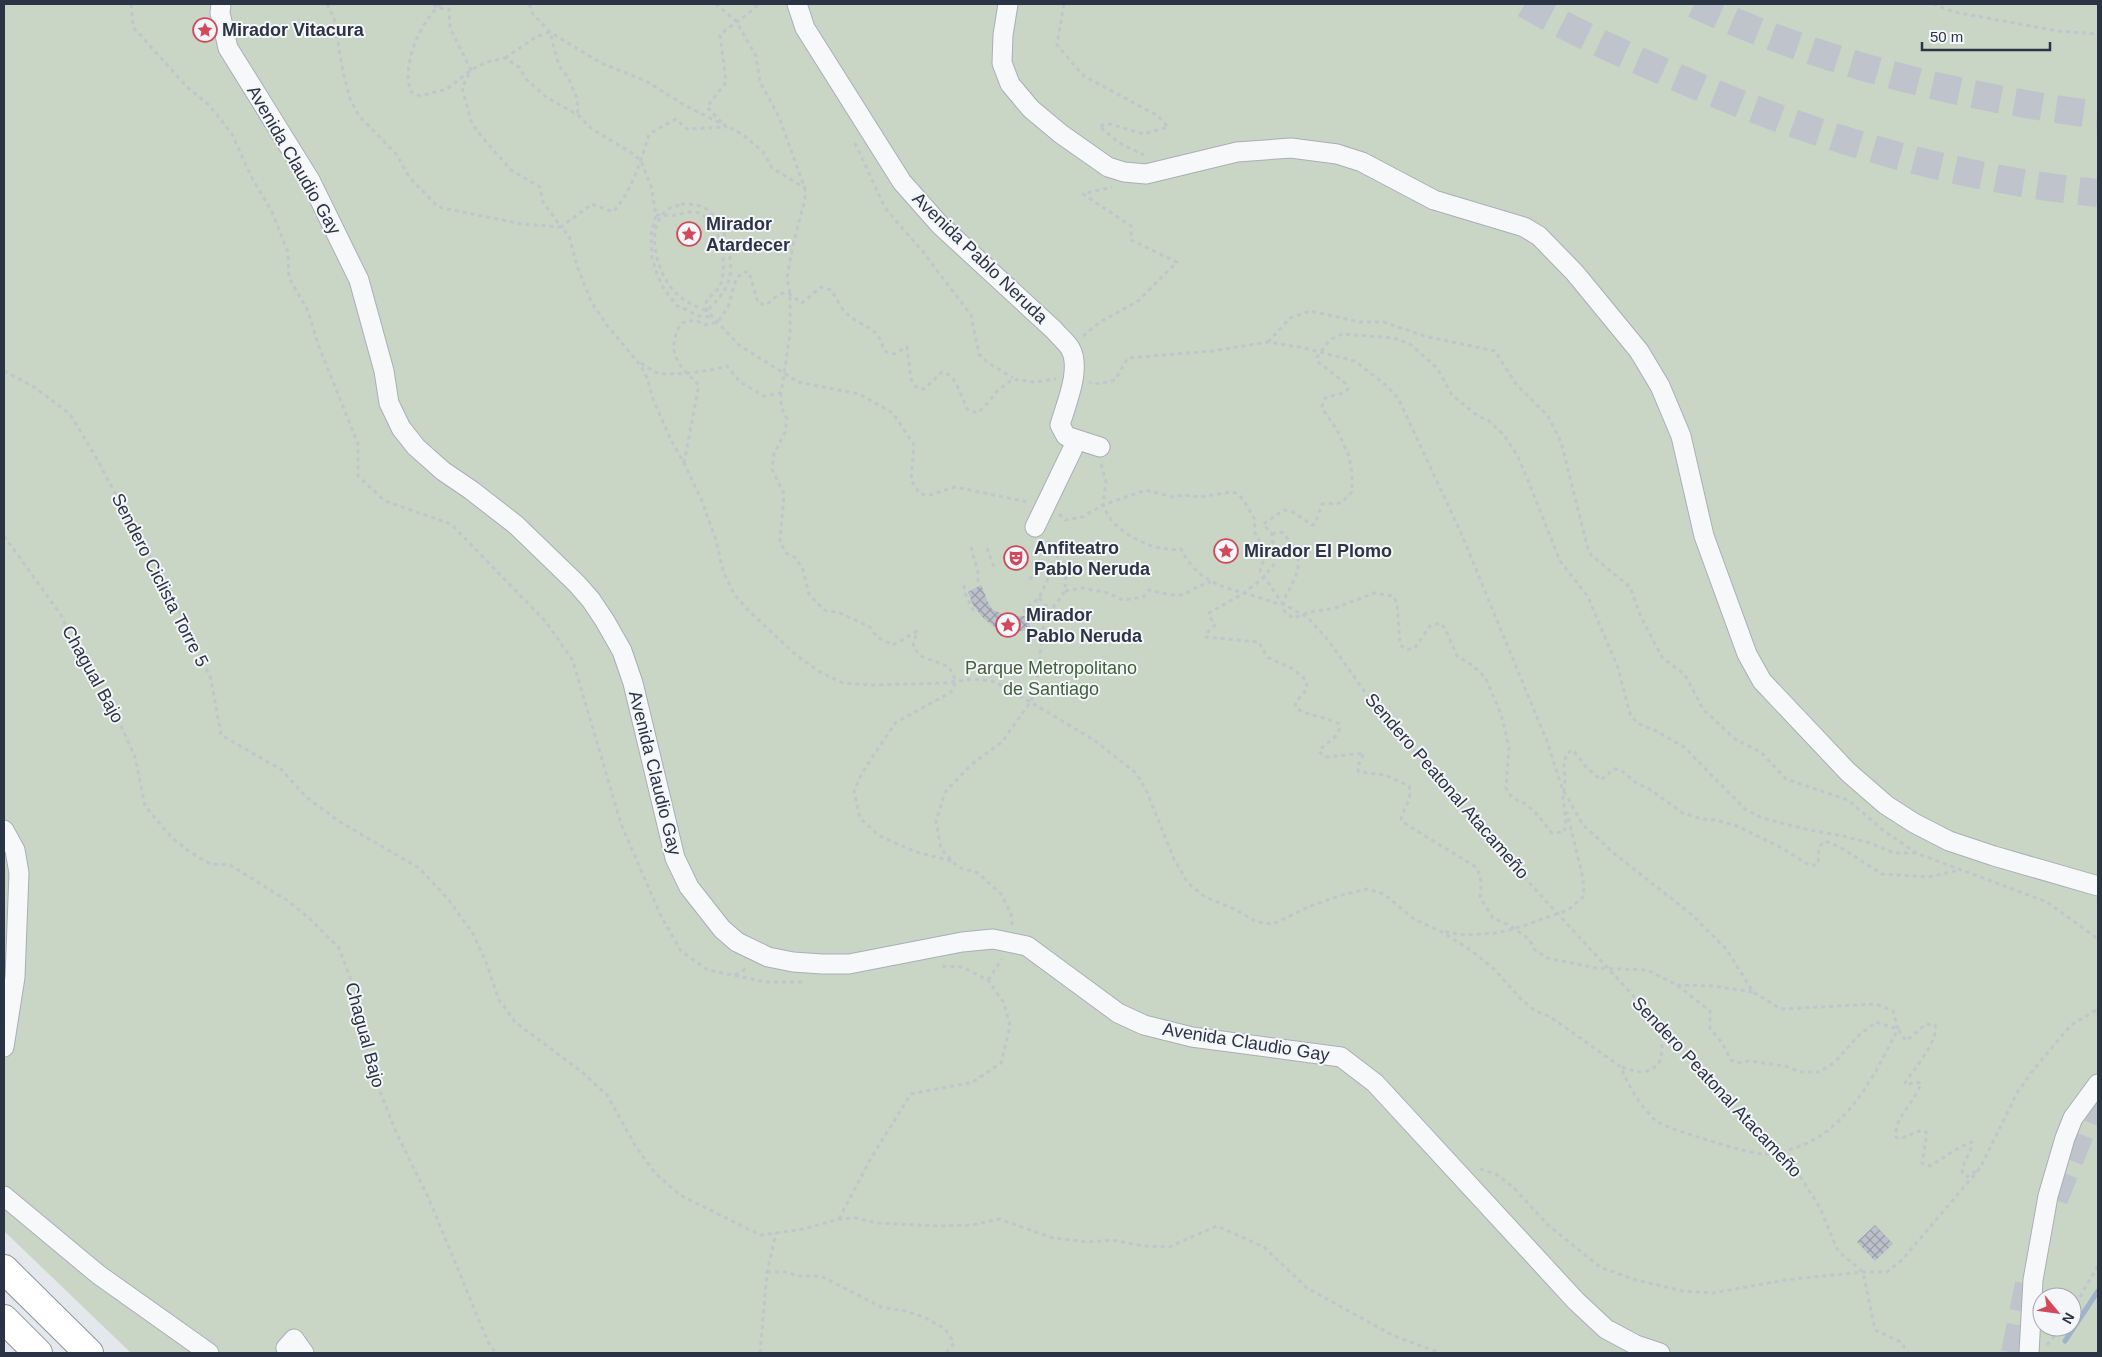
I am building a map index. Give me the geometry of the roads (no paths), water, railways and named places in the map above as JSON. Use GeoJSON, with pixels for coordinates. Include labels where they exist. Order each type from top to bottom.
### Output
{"type":"FeatureCollection","features":[{"type":"Feature","properties":{"kind":"highway"},"geometry":{"type":"LineString","coordinates":[[4,1269],[89,1353]]}},
{"type":"Feature","properties":{"kind":"highway"},"geometry":{"type":"LineString","coordinates":[[4,1319],[38,1353]]}},
{"type":"Feature","properties":{"kind":"street","name":"Avenida Claudio Gay"},"geometry":{"type":"LineString","coordinates":[[221,4],[220,13],[228,48],[310,180],[360,280],[384,371],[389,403],[401,428],[416,447],[443,471],[516,525],[577,584],[591,600],[618,644],[633,683],[675,858],[689,887],[722,929],[737,942],[768,957],[793,962],[849,964],[962,942],[993,939],[1027,946],[1118,1013],[1144,1025],[1192,1037],[1341,1057],[1375,1083],[1576,1301],[1606,1328],[1636,1345],[1660,1353]]}},
{"type":"Feature","properties":{"kind":"street","name":"Avenida Pablo Neruda"},"geometry":{"type":"LineString","coordinates":[[796,4],[805,28],[902,182],[940,225],[1054,330],[1070,348],[1075,360],[1075,371],[1060,425],[1066,436],[1100,447]]}},
{"type":"Feature","properties":{"kind":"street"},"geometry":{"type":"LineString","coordinates":[[1008,4],[1003,35],[1002,63],[1010,84],[1031,109],[1061,134],[1108,167],[1124,172],[1146,174],[1237,152],[1290,148],[1337,154],[1362,162],[1434,200],[1524,227],[1539,236],[1576,273],[1639,351],[1660,386],[1681,436],[1704,536],[1747,654],[1762,680],[1848,772],[1886,805],[1914,823],[1950,841],[1994,856],[2098,886]]}},
{"type":"Feature","properties":{"kind":"street"},"geometry":{"type":"LineString","coordinates":[[1036,527],[1077,440]]}},
{"type":"Feature","properties":{"kind":"street"},"geometry":{"type":"LineString","coordinates":[[4,830],[15,850],[19,873],[15,977],[4,1046]]}},
{"type":"Feature","properties":{"kind":"street"},"geometry":{"type":"LineString","coordinates":[[2037,1350],[2033,1280],[2048,1196],[2065,1138],[2073,1118],[2098,1084]]}},
{"type":"Feature","properties":{"kind":"street"},"geometry":{"type":"LineString","coordinates":[[4,1196],[99,1275],[208,1353]]}},
{"type":"Feature","properties":{"kind":"street"},"geometry":{"type":"LineString","coordinates":[[289,1353],[286,1348],[294,1339],[304,1353]]}},
{"type":"Feature","properties":{"kind":"waterway"},"geometry":{"type":"LineString","coordinates":[[2065,1341],[2098,1291]]}},
{"type":"Feature","properties":{"kind":"tunnel"},"geometry":{"type":"LineString","coordinates":[[1525,4],[1591,39],[1660,70],[1765,113],[1819,132],[1929,164],[2041,186],[2098,193]]}},
{"type":"Feature","properties":{"kind":"tunnel"},"geometry":{"type":"LineString","coordinates":[[1694,4],[1791,44],[1892,75],[1943,88],[2098,115]]}},
{"type":"Feature","properties":{"kind":"tunnel"},"geometry":{"type":"LineString","coordinates":[[2054,1199],[2098,1088]]}},
{"type":"Feature","properties":{"kind":"tunnel"},"geometry":{"type":"LineString","coordinates":[[2015,1353],[2029,1284]]}},
{"type":"Feature","properties":{"kind":"place","name":"Mirador Vitacura"},"geometry":{"type":"Point","coordinates":[205,30]}},
{"type":"Feature","properties":{"kind":"place","name":"Mirador Atardecer"},"geometry":{"type":"Point","coordinates":[689,234]}},
{"type":"Feature","properties":{"kind":"place","name":"Mirador El Plomo"},"geometry":{"type":"Point","coordinates":[1226,551]}},
{"type":"Feature","properties":{"kind":"place","name":"Anfiteatro Pablo Neruda"},"geometry":{"type":"Point","coordinates":[1016,558]}},
{"type":"Feature","properties":{"kind":"place","name":"Mirador Pablo Neruda"},"geometry":{"type":"Point","coordinates":[1008,625]}},
{"type":"Feature","properties":{"kind":"park label","name":"Parque Metropolitano de Santiago"},"geometry":{"type":"Point","coordinates":[1051,678]}}]}
